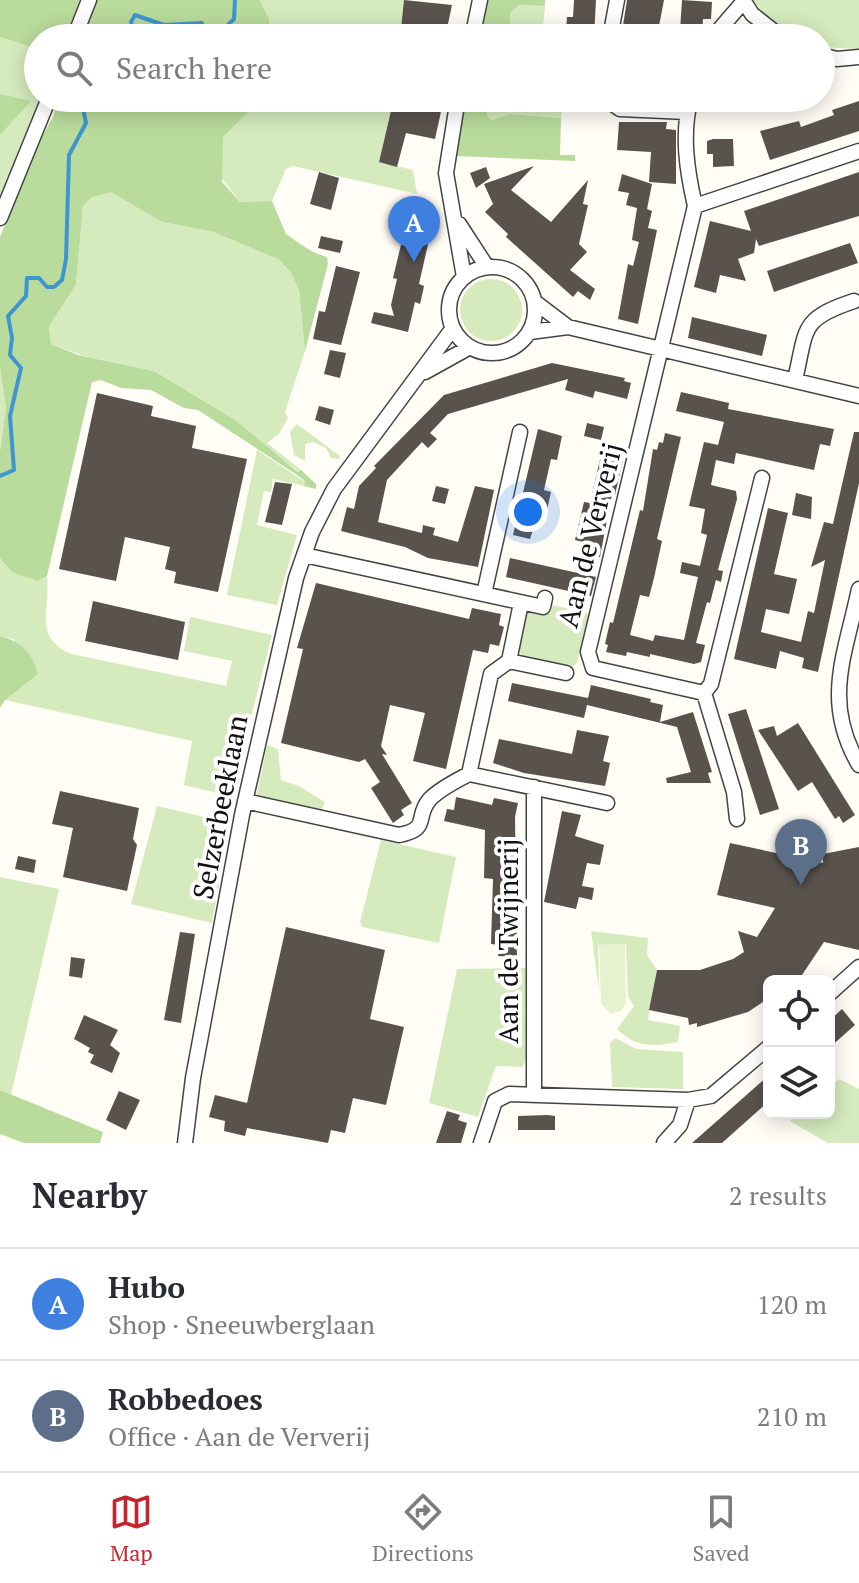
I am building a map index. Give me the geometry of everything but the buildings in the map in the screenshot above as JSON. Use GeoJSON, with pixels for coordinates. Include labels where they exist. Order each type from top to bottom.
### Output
{"type":"FeatureCollection","features":[{"type":"Feature","properties":{"kind":"street"},"geometry":{"type":"LineString","coordinates":[[80,24],[89,0]]}},
{"type":"Feature","properties":{"kind":"street"},"geometry":{"type":"LineString","coordinates":[[475,24],[480,0]]}},
{"type":"Feature","properties":{"kind":"street"},"geometry":{"type":"LineString","coordinates":[[613,24],[617,0]]}},
{"type":"Feature","properties":{"kind":"street"},"geometry":{"type":"LineString","coordinates":[[724,24],[743,1],[764,24]]}},
{"type":"Feature","properties":{"kind":"street"},"geometry":{"type":"LineString","coordinates":[[835,58],[859,57]]}},
{"type":"Feature","properties":{"kind":"street"},"geometry":{"type":"LineString","coordinates":[[0,218],[43,112]]}},
{"type":"Feature","properties":{"kind":"street"},"geometry":{"type":"LineString","coordinates":[[456,112],[446,173],[457,221],[464,277]]}},
{"type":"Feature","properties":{"kind":"street"},"geometry":{"type":"LineString","coordinates":[[662,349],[695,206],[686,169],[689,112]]}},
{"type":"Feature","properties":{"kind":"street"},"geometry":{"type":"LineString","coordinates":[[695,206],[859,151]]}},
{"type":"Feature","properties":{"kind":"street"},"geometry":{"type":"LineString","coordinates":[[457,221],[487,267]]}},
{"type":"Feature","properties":{"kind":"street"},"geometry":{"type":"LineString","coordinates":[[568,327],[535,302],[529,287],[518,275],[504,268],[487,267],[464,277],[450,300],[453,328],[470,347],[485,353],[506,351],[530,332],[568,327],[859,396]]}},
{"type":"Feature","properties":{"kind":"street"},"geometry":{"type":"LineString","coordinates":[[795,380],[807,325],[821,312],[854,301]]}},
{"type":"Feature","properties":{"kind":"street"},"geometry":{"type":"LineString","coordinates":[[530,332],[535,302]]}},
{"type":"Feature","properties":{"kind":"street","name":"Selzerbeeklaan"},"geometry":{"type":"LineString","coordinates":[[185,1143],[193,1078],[245,801],[304,555],[334,489],[453,328]]}},
{"type":"Feature","properties":{"kind":"street"},"geometry":{"type":"LineString","coordinates":[[421,374],[470,347]]}},
{"type":"Feature","properties":{"kind":"street","name":"Aan de Ververij"},"geometry":{"type":"LineString","coordinates":[[662,349],[588,652],[593,668],[704,693]]}},
{"type":"Feature","properties":{"kind":"street"},"geometry":{"type":"LineString","coordinates":[[484,594],[520,432]]}},
{"type":"Feature","properties":{"kind":"street"},"geometry":{"type":"LineString","coordinates":[[737,819],[734,792],[704,693],[711,684],[762,478]]}},
{"type":"Feature","properties":{"kind":"street"},"geometry":{"type":"LineString","coordinates":[[304,555],[543,607],[545,598]]}},
{"type":"Feature","properties":{"kind":"street"},"geometry":{"type":"LineString","coordinates":[[859,589],[837,707],[841,729],[859,765]]}},
{"type":"Feature","properties":{"kind":"street"},"geometry":{"type":"LineString","coordinates":[[469,774],[491,674],[509,661],[521,603]]}},
{"type":"Feature","properties":{"kind":"street"},"geometry":{"type":"LineString","coordinates":[[509,661],[566,673]]}},
{"type":"Feature","properties":{"kind":"street"},"geometry":{"type":"LineString","coordinates":[[245,801],[399,835],[414,832],[421,825],[423,810],[430,799],[469,774],[607,803]]}},
{"type":"Feature","properties":{"kind":"street","name":"Aan de Twijnerij"},"geometry":{"type":"LineString","coordinates":[[534,787],[534,1094]]}},
{"type":"Feature","properties":{"kind":"street"},"geometry":{"type":"LineString","coordinates":[[835,989],[859,967]]}},
{"type":"Feature","properties":{"kind":"street"},"geometry":{"type":"LineString","coordinates":[[481,1143],[492,1109],[500,1097],[534,1094],[688,1100],[711,1096],[763,1052]]}},
{"type":"Feature","properties":{"kind":"street"},"geometry":{"type":"LineString","coordinates":[[664,1143],[680,1125],[688,1100]]}},
{"type":"Feature","properties":{"kind":"green space"},"geometry":{"type":"Polygon","coordinates":[[[0,0],[80,0],[71,24],[24,24],[24,45],[0,37],[0,0]]]}},
{"type":"Feature","properties":{"kind":"green space"},"geometry":{"type":"Polygon","coordinates":[[[97,0],[260,0],[269,24],[88,24],[97,0]]]}},
{"type":"Feature","properties":{"kind":"green space"},"geometry":{"type":"Polygon","coordinates":[[[260,0],[404,0],[401,24],[269,24],[260,0]]]}},
{"type":"Feature","properties":{"kind":"green space"},"geometry":{"type":"Polygon","coordinates":[[[487,0],[545,0],[545,6],[519,5],[510,13],[510,24],[481,24],[487,0]]]}},
{"type":"Feature","properties":{"kind":"green space"},"geometry":{"type":"Polygon","coordinates":[[[753,0],[859,0],[859,49],[835,48],[835,24],[775,24],[753,0]]]}},
{"type":"Feature","properties":{"kind":"green space"},"geometry":{"type":"Polygon","coordinates":[[[518,5],[545,6],[543,24],[509,24],[509,13],[518,5]]]}},
{"type":"Feature","properties":{"kind":"green space"},"geometry":{"type":"Polygon","coordinates":[[[0,37],[24,45],[24,112],[34,112],[0,195],[0,37]]]}},
{"type":"Feature","properties":{"kind":"green space"},"geometry":{"type":"Polygon","coordinates":[[[0,94],[24,99],[24,109],[0,135],[0,94]]]}},
{"type":"Feature","properties":{"kind":"green space"},"geometry":{"type":"Polygon","coordinates":[[[54,112],[247,112],[223,137],[222,182],[240,202],[272,201],[286,234],[327,257],[328,264],[305,351],[299,290],[290,271],[278,259],[214,232],[162,222],[111,192],[92,197],[83,206],[76,285],[49,326],[51,344],[78,355],[154,371],[235,420],[298,472],[301,470],[316,484],[316,489],[304,486],[305,481],[297,475],[198,410],[184,408],[151,390],[121,388],[101,380],[92,382],[47,576],[37,581],[12,572],[0,558],[0,451],[6,408],[0,367],[0,237],[36,146],[54,112]]]}},
{"type":"Feature","properties":{"kind":"green space"},"geometry":{"type":"Polygon","coordinates":[[[244,112],[391,112],[379,162],[413,170],[417,194],[293,166],[286,169],[272,201],[240,202],[220,176],[222,142],[228,127],[244,112]]]}},
{"type":"Feature","properties":{"kind":"green space"},"geometry":{"type":"Polygon","coordinates":[[[462,112],[488,112],[487,116],[492,120],[510,114],[561,118],[560,155],[575,155],[575,161],[454,156],[462,112]]]}},
{"type":"Feature","properties":{"kind":"green space"},"geometry":{"type":"Polygon","coordinates":[[[488,112],[562,112],[561,118],[511,114],[492,120],[487,116],[488,112]]]}},
{"type":"Feature","properties":{"kind":"green space"},"geometry":{"type":"Polygon","coordinates":[[[111,191],[162,222],[214,232],[252,245],[278,259],[290,271],[299,290],[305,351],[285,412],[288,418],[279,434],[267,443],[301,470],[299,472],[229,417],[154,371],[84,356],[51,344],[49,326],[76,285],[83,206],[92,197],[111,191]]]}},
{"type":"Feature","properties":{"kind":"green space"},"geometry":{"type":"Polygon","coordinates":[[[491,279],[513,288],[522,310],[513,332],[491,341],[469,332],[460,310],[469,288],[491,279]]]}},
{"type":"Feature","properties":{"kind":"green space"},"geometry":{"type":"Polygon","coordinates":[[[0,367],[6,408],[0,451],[0,367]]]}},
{"type":"Feature","properties":{"kind":"green space"},"geometry":{"type":"Polygon","coordinates":[[[297,424],[340,456],[338,459],[331,458],[326,448],[313,442],[305,444],[305,461],[294,455],[290,432],[297,424]]]}},
{"type":"Feature","properties":{"kind":"green space"},"geometry":{"type":"Polygon","coordinates":[[[257,450],[305,482],[304,486],[273,479],[271,492],[264,491],[257,525],[297,535],[277,605],[227,595],[257,450]]]}},
{"type":"Feature","properties":{"kind":"green space"},"geometry":{"type":"Polygon","coordinates":[[[0,558],[29,578],[37,581],[47,576],[47,630],[59,647],[71,654],[226,686],[232,661],[184,651],[190,617],[272,635],[241,756],[238,759],[230,758],[225,777],[232,779],[227,792],[222,794],[184,785],[192,741],[5,700],[15,640],[0,636],[0,558]]]}},
{"type":"Feature","properties":{"kind":"green space"},"geometry":{"type":"Polygon","coordinates":[[[553,605],[589,614],[577,663],[570,669],[526,660],[519,651],[526,612],[531,610],[550,614],[553,605]]]}},
{"type":"Feature","properties":{"kind":"green space"},"geometry":{"type":"Polygon","coordinates":[[[0,636],[25,649],[38,674],[5,700],[0,708],[0,636]]]}},
{"type":"Feature","properties":{"kind":"green space"},"geometry":{"type":"Polygon","coordinates":[[[267,745],[278,749],[281,780],[299,786],[325,802],[320,813],[256,798],[267,745]]]}},
{"type":"Feature","properties":{"kind":"green space"},"geometry":{"type":"Polygon","coordinates":[[[157,806],[230,823],[212,923],[131,904],[157,806]]]}},
{"type":"Feature","properties":{"kind":"green space"},"geometry":{"type":"Polygon","coordinates":[[[381,840],[456,857],[439,943],[362,927],[360,922],[381,840]]]}},
{"type":"Feature","properties":{"kind":"green space"},"geometry":{"type":"Polygon","coordinates":[[[0,877],[59,889],[11,1095],[0,1090],[0,877]]]}},
{"type":"Feature","properties":{"kind":"green space"},"geometry":{"type":"Polygon","coordinates":[[[591,931],[648,938],[647,955],[657,970],[648,1020],[680,1026],[678,1042],[639,1043],[617,1029],[634,1006],[628,996],[626,944],[598,945],[599,991],[591,931]]]}},
{"type":"Feature","properties":{"kind":"green space"},"geometry":{"type":"Polygon","coordinates":[[[625,944],[626,1003],[621,1011],[611,1014],[601,1004],[599,945],[625,944]]]}},
{"type":"Feature","properties":{"kind":"green space"},"geometry":{"type":"Polygon","coordinates":[[[527,968],[527,1059],[522,1067],[496,1066],[478,1117],[429,1103],[457,969],[527,968]]]}},
{"type":"Feature","properties":{"kind":"green space"},"geometry":{"type":"Polygon","coordinates":[[[615,1038],[636,1049],[683,1052],[683,1089],[612,1087],[610,1043],[615,1038]]]}},
{"type":"Feature","properties":{"kind":"green space"},"geometry":{"type":"Polygon","coordinates":[[[839,1079],[859,1089],[859,1143],[828,1143],[790,1121],[835,1119],[835,1082],[839,1079]]]}},
{"type":"Feature","properties":{"kind":"green space"},"geometry":{"type":"Polygon","coordinates":[[[0,1090],[103,1132],[100,1143],[24,1143],[0,1134],[0,1090]]]}},
{"type":"Feature","properties":{"kind":"waterway"},"geometry":{"type":"LineString","coordinates":[[229,24],[234,19],[235,0]]}},
{"type":"Feature","properties":{"kind":"waterway"},"geometry":{"type":"LineString","coordinates":[[131,24],[135,15],[161,24]]}},
{"type":"Feature","properties":{"kind":"waterway"},"geometry":{"type":"LineString","coordinates":[[183,24],[202,24]]}},
{"type":"Feature","properties":{"kind":"waterway"},"geometry":{"type":"LineString","coordinates":[[0,476],[14,470],[10,416],[21,368],[10,355],[12,338],[8,316],[26,296],[27,278],[39,278],[47,287],[54,287],[62,280],[66,259],[69,155],[86,123],[84,112]]}},
{"type":"Feature","properties":{"kind":"place","name":"Hubo"},"geometry":{"type":"Point","coordinates":[414,262]}},
{"type":"Feature","properties":{"kind":"place","name":"Robbedoes"},"geometry":{"type":"Point","coordinates":[801,885]}}]}
